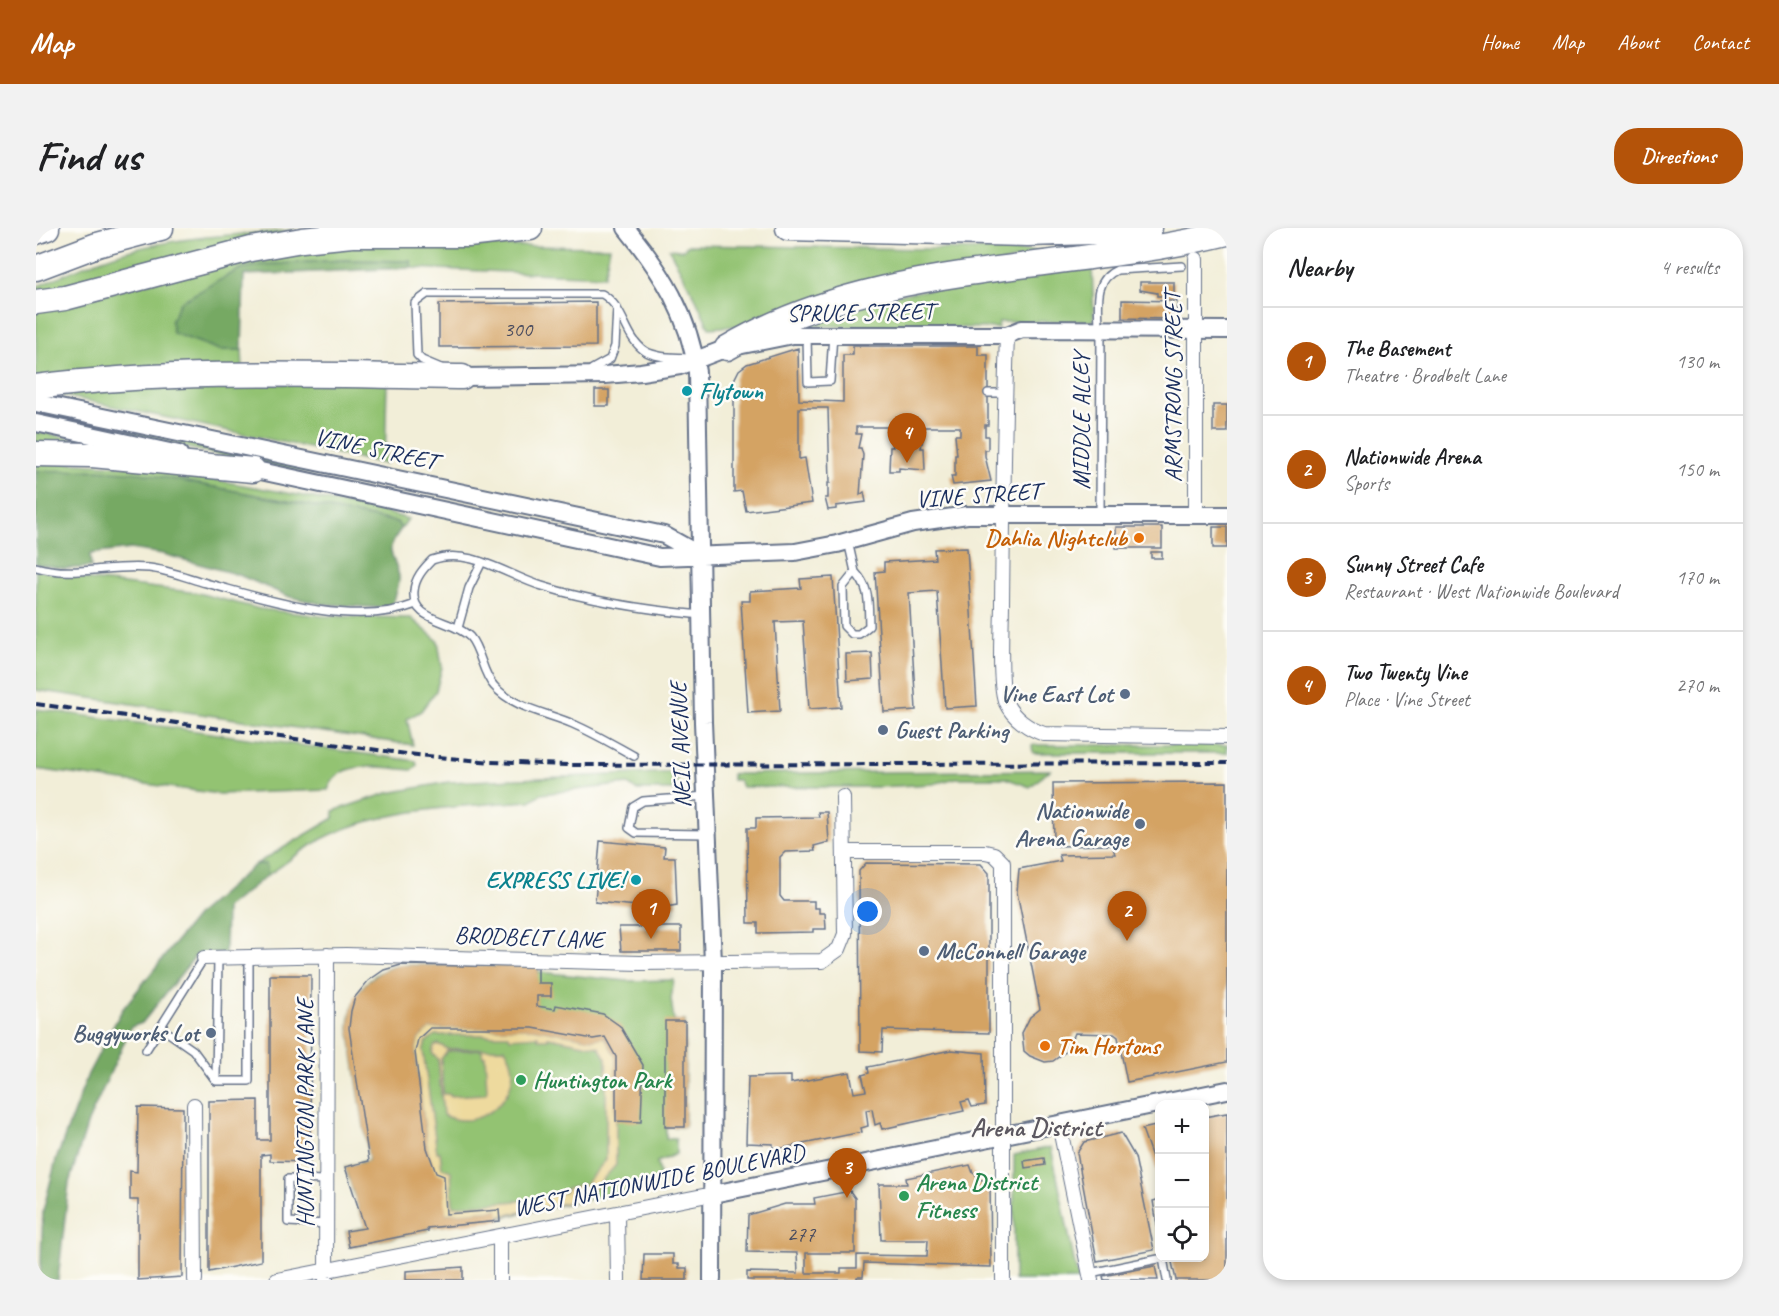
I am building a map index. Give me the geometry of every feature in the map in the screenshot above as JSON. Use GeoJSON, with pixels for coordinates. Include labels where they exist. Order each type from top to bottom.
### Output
{"type":"FeatureCollection","features":[{"type":"Feature","properties":{"kind":"highway"},"geometry":{"type":"LineString","coordinates":[[36,232],[47,228]]}},
{"type":"Feature","properties":{"kind":"highway"},"geometry":{"type":"LineString","coordinates":[[36,268],[97,244],[161,228]]}},
{"type":"Feature","properties":{"kind":"highway"},"geometry":{"type":"LineString","coordinates":[[36,302],[65,298],[251,249],[302,240],[352,235],[468,235],[530,228]]}},
{"type":"Feature","properties":{"kind":"highway"},"geometry":{"type":"LineString","coordinates":[[788,228],[1028,234],[1150,228]]}},
{"type":"Feature","properties":{"kind":"highway"},"geometry":{"type":"LineString","coordinates":[[727,348],[759,329],[799,313],[894,286],[1174,246],[1227,233]]}},
{"type":"Feature","properties":{"kind":"highway"},"geometry":{"type":"LineString","coordinates":[[36,387],[206,376],[462,376]]}},
{"type":"Feature","properties":{"kind":"highway"},"geometry":{"type":"LineString","coordinates":[[36,454],[103,456],[252,470]]}},
{"type":"Feature","properties":{"kind":"street","name":"NEIL AVENUE"},"geometry":{"type":"LineString","coordinates":[[626,228],[676,299],[696,359],[707,834],[713,963],[712,1280]]}},
{"type":"Feature","properties":{"kind":"street","name":"ARMSTRONG STREET"},"geometry":{"type":"LineString","coordinates":[[1196,259],[1196,514]]}},
{"type":"Feature","properties":{"kind":"street","name":"SPRUCE STREET"},"geometry":{"type":"LineString","coordinates":[[462,376],[569,376],[641,372],[680,366],[727,348],[807,334],[1007,334],[1023,329],[1227,330]]}},
{"type":"Feature","properties":{"kind":"street"},"geometry":{"type":"LineString","coordinates":[[1007,334],[1002,513],[1003,693],[1014,714],[1029,728],[1053,735],[1227,736]]}},
{"type":"Feature","properties":{"kind":"street","name":"VINE STREET"},"geometry":{"type":"LineString","coordinates":[[36,403],[664,535],[701,556]]}},
{"type":"Feature","properties":{"kind":"street","name":"VINE STREET"},"geometry":{"type":"LineString","coordinates":[[36,423],[660,557],[787,553],[848,541],[921,521],[1002,513],[1227,515]]}},
{"type":"Feature","properties":{"kind":"street","name":"BRODBELT LANE"},"geometry":{"type":"LineString","coordinates":[[211,958],[327,956],[815,963],[835,954],[845,934],[843,797]]}},
{"type":"Feature","properties":{"kind":"street"},"geometry":{"type":"LineString","coordinates":[[844,852],[985,852],[994,854],[1003,863],[1003,1280]]}},
{"type":"Feature","properties":{"kind":"street","name":"HUNTINGTON PARK LANE"},"geometry":{"type":"LineString","coordinates":[[326,1275],[327,956]]}},
{"type":"Feature","properties":{"kind":"street","name":"WEST NATIONWIDE BOULEVARD"},"geometry":{"type":"LineString","coordinates":[[277,1280],[326,1275],[500,1236],[1227,1090]]}},
{"type":"Feature","properties":{"kind":"street"},"geometry":{"type":"LineString","coordinates":[[194,1105],[195,1280]]}},
{"type":"Feature","properties":{"kind":"street"},"geometry":{"type":"LineString","coordinates":[[1059,1124],[1090,1276]]}},
{"type":"Feature","properties":{"kind":"street"},"geometry":{"type":"LineString","coordinates":[[617,1213],[618,1280]]}},
{"type":"Feature","properties":{"kind":"street"},"geometry":{"type":"LineString","coordinates":[[500,1236],[500,1280]]}},
{"type":"Feature","properties":{"kind":"lane","name":"MIDDLE ALLEY"},"geometry":{"type":"LineString","coordinates":[[1100,514],[1099,289],[1108,274],[1117,270],[1182,266]]}},
{"type":"Feature","properties":{"kind":"lane"},"geometry":{"type":"LineString","coordinates":[[462,376],[422,360],[417,355],[416,303],[427,294],[602,294],[617,305],[636,343],[646,352],[696,359]]}},
{"type":"Feature","properties":{"kind":"lane"},"geometry":{"type":"LineString","coordinates":[[569,376],[602,366],[610,359],[615,346],[617,305]]}},
{"type":"Feature","properties":{"kind":"lane"},"geometry":{"type":"LineString","coordinates":[[807,334],[808,382],[830,381],[833,333]]}},
{"type":"Feature","properties":{"kind":"lane"},"geometry":{"type":"LineString","coordinates":[[988,393],[1005,393]]}},
{"type":"Feature","properties":{"kind":"lane"},"geometry":{"type":"LineString","coordinates":[[848,541],[855,572],[865,583],[867,590],[869,626],[859,634],[852,634],[844,626],[843,587],[855,572]]}},
{"type":"Feature","properties":{"kind":"lane"},"geometry":{"type":"LineString","coordinates":[[634,756],[574,724],[519,703],[494,687],[471,638],[458,628],[422,614],[416,604],[414,592],[416,580],[432,560],[457,557],[482,562],[542,586],[650,610],[701,615]]}},
{"type":"Feature","properties":{"kind":"lane"},"geometry":{"type":"LineString","coordinates":[[458,628],[469,588],[482,562]]}},
{"type":"Feature","properties":{"kind":"lane"},"geometry":{"type":"LineString","coordinates":[[36,567],[77,572],[131,567],[152,568],[279,603],[317,609],[396,612],[416,604]]}},
{"type":"Feature","properties":{"kind":"lane"},"geometry":{"type":"LineString","coordinates":[[706,796],[643,801],[633,807],[628,824],[629,828],[636,833],[707,834]]}},
{"type":"Feature","properties":{"kind":"lane"},"geometry":{"type":"LineString","coordinates":[[211,958],[216,1081]]}},
{"type":"Feature","properties":{"kind":"lane"},"geometry":{"type":"LineString","coordinates":[[146,1050],[160,1027],[211,958]]}},
{"type":"Feature","properties":{"kind":"lane"},"geometry":{"type":"LineString","coordinates":[[216,1081],[249,1082],[249,958]]}},
{"type":"Feature","properties":{"kind":"lane"},"geometry":{"type":"LineString","coordinates":[[160,1027],[193,1050],[210,1068],[216,1081]]}},
{"type":"Feature","properties":{"kind":"lane"},"geometry":{"type":"LineString","coordinates":[[327,1180],[288,1179],[288,1222],[327,1224]]}},
{"type":"Feature","properties":{"kind":"lane"},"geometry":{"type":"LineString","coordinates":[[1090,1276],[1163,1258],[1167,1280]]}},
{"type":"Feature","properties":{"kind":"green space"},"geometry":{"type":"Polygon","coordinates":[[[295,230],[36,296],[36,287],[127,251],[198,238],[295,230]]]}},
{"type":"Feature","properties":{"kind":"green space"},"geometry":{"type":"Polygon","coordinates":[[[344,244],[610,247],[604,276],[411,268],[411,261],[344,260],[261,265],[240,269],[173,333],[220,350],[242,350],[243,370],[36,379],[36,311],[253,256],[344,244]]]}},
{"type":"Feature","properties":{"kind":"green space"},"geometry":{"type":"Polygon","coordinates":[[[688,245],[1050,251],[752,325],[709,328],[669,249],[682,250],[688,245]]]}},
{"type":"Feature","properties":{"kind":"green space"},"geometry":{"type":"Polygon","coordinates":[[[344,260],[411,261],[411,268],[244,275],[242,350],[220,350],[173,333],[171,321],[180,302],[240,269],[261,265],[344,260]]]}},
{"type":"Feature","properties":{"kind":"green space"},"geometry":{"type":"Polygon","coordinates":[[[1092,265],[1094,321],[999,322],[998,328],[804,326],[799,321],[894,295],[1092,265]]]}},
{"type":"Feature","properties":{"kind":"green space"},"geometry":{"type":"Polygon","coordinates":[[[387,380],[385,464],[55,394],[65,392],[387,380]]]}},
{"type":"Feature","properties":{"kind":"green space"},"geometry":{"type":"Polygon","coordinates":[[[36,410],[368,480],[367,486],[36,416],[36,410]]]}},
{"type":"Feature","properties":{"kind":"green space"},"geometry":{"type":"Polygon","coordinates":[[[36,431],[124,449],[36,446],[36,431]]]}},
{"type":"Feature","properties":{"kind":"green space"},"geometry":{"type":"Polygon","coordinates":[[[36,460],[151,468],[374,509],[408,519],[401,529],[397,522],[140,473],[36,471],[36,460]]]}},
{"type":"Feature","properties":{"kind":"green space"},"geometry":{"type":"Polygon","coordinates":[[[98,470],[140,473],[397,522],[401,529],[391,548],[399,576],[393,604],[381,608],[322,604],[290,597],[239,575],[163,554],[130,549],[90,554],[91,567],[64,569],[36,564],[36,471],[98,470]]]}},
{"type":"Feature","properties":{"kind":"green space"},"geometry":{"type":"Polygon","coordinates":[[[36,570],[91,580],[198,593],[260,609],[322,616],[411,618],[438,641],[442,667],[436,691],[421,711],[407,719],[413,745],[36,690],[36,570]]]}},
{"type":"Feature","properties":{"kind":"green space"},"geometry":{"type":"Polygon","coordinates":[[[36,709],[416,761],[417,766],[412,770],[376,767],[352,769],[342,773],[334,780],[328,790],[219,794],[36,769],[36,709]]]}},
{"type":"Feature","properties":{"kind":"green space"},"geometry":{"type":"Polygon","coordinates":[[[1032,745],[1227,745],[1227,753],[1033,753],[1032,745]]]}},
{"type":"Feature","properties":{"kind":"green space"},"geometry":{"type":"Polygon","coordinates":[[[1050,770],[1030,787],[1005,778],[956,778],[933,784],[879,787],[742,787],[739,780],[732,780],[732,774],[1050,770]]]}},
{"type":"Feature","properties":{"kind":"green space"},"geometry":{"type":"Polygon","coordinates":[[[678,772],[678,790],[636,790],[628,784],[541,794],[530,801],[451,807],[397,815],[345,829],[322,839],[268,875],[266,864],[256,864],[334,818],[333,811],[388,793],[449,782],[678,772]]]}},
{"type":"Feature","properties":{"kind":"green space"},"geometry":{"type":"Polygon","coordinates":[[[256,864],[266,864],[268,875],[226,908],[225,954],[197,954],[142,1023],[131,1027],[88,1122],[69,1183],[58,1280],[40,1280],[43,1211],[56,1160],[88,1074],[122,1010],[197,915],[256,864]]]}},
{"type":"Feature","properties":{"kind":"green space","name":"Huntington Park"},"geometry":{"type":"Polygon","coordinates":[[[407,965],[538,967],[539,972],[627,981],[674,980],[671,999],[674,1021],[685,1021],[685,1127],[666,1127],[666,1139],[676,1139],[676,1154],[657,1162],[661,1184],[499,1218],[427,1228],[428,1231],[349,1247],[346,1231],[365,1227],[345,1167],[369,1160],[349,1028],[350,1016],[353,1004],[365,984],[383,971],[407,965]]]}},
{"type":"Feature","properties":{"kind":"green space"},"geometry":{"type":"Polygon","coordinates":[[[1051,1147],[1078,1280],[1014,1280],[1014,1155],[1051,1147]]]}},
{"type":"Feature","properties":{"kind":"sand"},"geometry":{"type":"Polygon","coordinates":[[[430,1028],[533,1028],[593,1039],[605,1037],[616,1057],[616,1165],[585,1199],[499,1217],[498,1210],[446,1214],[427,1148],[415,1052],[418,1039],[430,1028]],[[435,1035],[426,1042],[423,1051],[437,1152],[440,1152],[442,1168],[451,1171],[453,1206],[518,1201],[565,1192],[567,1188],[585,1184],[606,1160],[606,1059],[599,1047],[548,1037],[548,1039],[538,1039],[538,1036],[510,1038],[509,1035],[435,1035]]]}},
{"type":"Feature","properties":{"kind":"sand"},"geometry":{"type":"Polygon","coordinates":[[[438,1044],[447,1049],[505,1048],[512,1063],[512,1078],[508,1092],[499,1104],[473,1119],[458,1120],[443,1115],[438,1059],[432,1053],[434,1046],[438,1044]],[[482,1049],[447,1051],[441,1059],[443,1094],[450,1094],[450,1096],[484,1094],[487,1091],[485,1056],[483,1056],[482,1049]]]}},
{"type":"Feature","properties":{"kind":"building"},"geometry":{"type":"Polygon","coordinates":[[[1140,282],[1174,282],[1174,292],[1172,296],[1157,296],[1157,293],[1140,290],[1140,282]]]}},
{"type":"Feature","properties":{"kind":"building"},"geometry":{"type":"Polygon","coordinates":[[[1122,300],[1177,301],[1176,319],[1122,318],[1122,300]]]}},
{"type":"Feature","properties":{"kind":"building"},"geometry":{"type":"Polygon","coordinates":[[[596,302],[596,346],[439,347],[439,304],[596,302]]]}},
{"type":"Feature","properties":{"kind":"building"},"geometry":{"type":"Polygon","coordinates":[[[853,346],[978,346],[978,355],[988,355],[988,425],[985,425],[985,436],[988,436],[988,450],[985,450],[985,456],[991,481],[953,485],[951,476],[955,476],[955,455],[957,455],[955,435],[960,435],[960,427],[919,427],[919,434],[924,434],[921,448],[924,448],[925,470],[899,468],[899,471],[889,471],[890,447],[893,447],[891,434],[896,434],[897,427],[856,427],[856,434],[861,434],[858,448],[861,448],[863,455],[860,495],[864,492],[866,502],[836,506],[836,509],[828,510],[825,498],[828,498],[828,483],[830,483],[828,408],[799,408],[799,459],[805,458],[812,503],[746,511],[742,491],[734,492],[734,380],[739,370],[747,364],[798,348],[799,400],[843,402],[843,355],[853,355],[853,346]]]}},
{"type":"Feature","properties":{"kind":"building"},"geometry":{"type":"Polygon","coordinates":[[[595,390],[609,390],[609,406],[595,406],[595,390]]]}},
{"type":"Feature","properties":{"kind":"building"},"geometry":{"type":"Polygon","coordinates":[[[1213,405],[1227,405],[1227,432],[1213,432],[1213,405]]]}},
{"type":"Feature","properties":{"kind":"building","name":"Dahlia Nightclub"},"geometry":{"type":"Polygon","coordinates":[[[1116,527],[1162,527],[1162,548],[1116,548],[1116,527]]]}},
{"type":"Feature","properties":{"kind":"building"},"geometry":{"type":"Polygon","coordinates":[[[1213,527],[1227,527],[1227,548],[1213,548],[1213,527]]]}},
{"type":"Feature","properties":{"kind":"building"},"geometry":{"type":"Polygon","coordinates":[[[967,548],[977,706],[945,708],[937,591],[909,593],[916,710],[884,712],[875,572],[884,571],[884,562],[935,559],[934,549],[967,548]]]}},
{"type":"Feature","properties":{"kind":"building"},"geometry":{"type":"Polygon","coordinates":[[[1151,552],[1162,552],[1162,558],[1151,558],[1151,552]]]}},
{"type":"Feature","properties":{"kind":"building"},"geometry":{"type":"Polygon","coordinates":[[[833,577],[841,707],[809,709],[803,621],[775,622],[780,711],[748,713],[741,601],[750,601],[750,591],[801,588],[800,579],[833,577]]]}},
{"type":"Feature","properties":{"kind":"building"},"geometry":{"type":"Polygon","coordinates":[[[872,653],[873,679],[847,681],[846,654],[872,653]]]}},
{"type":"Feature","properties":{"kind":"building"},"geometry":{"type":"Polygon","coordinates":[[[1227,782],[1227,1062],[1127,1082],[1118,1037],[1114,1034],[1075,1033],[1068,1050],[1053,1061],[1045,1062],[1030,1056],[1024,1051],[1022,1033],[1030,1017],[1040,1009],[1017,892],[1019,869],[1061,861],[1059,855],[1115,854],[1112,845],[1054,846],[1053,783],[1227,782]]]}},
{"type":"Feature","properties":{"kind":"building"},"geometry":{"type":"Polygon","coordinates":[[[818,812],[827,812],[829,842],[814,846],[815,851],[785,852],[780,857],[780,896],[784,901],[814,901],[814,908],[819,908],[819,913],[825,913],[826,929],[813,929],[813,932],[758,933],[758,923],[748,923],[747,828],[756,828],[756,818],[819,817],[818,812]]]}},
{"type":"Feature","properties":{"kind":"building","name":"EXPRESS LIVE!"},"geometry":{"type":"Polygon","coordinates":[[[600,841],[665,847],[664,857],[675,857],[677,905],[659,908],[595,902],[600,841]]]}},
{"type":"Feature","properties":{"kind":"building","name":"McConnell Garage"},"geometry":{"type":"Polygon","coordinates":[[[866,863],[981,864],[989,873],[989,1033],[883,1030],[882,1052],[860,1051],[859,871],[866,863]]]}},
{"type":"Feature","properties":{"kind":"building"},"geometry":{"type":"Polygon","coordinates":[[[619,927],[681,927],[681,951],[621,951],[619,927]]]}},
{"type":"Feature","properties":{"kind":"building"},"geometry":{"type":"Polygon","coordinates":[[[401,965],[538,967],[538,983],[551,983],[551,996],[537,996],[537,1006],[555,1009],[556,1005],[603,1014],[620,1026],[643,1065],[641,1122],[616,1121],[616,1057],[605,1037],[593,1039],[533,1028],[430,1028],[418,1039],[415,1052],[427,1148],[436,1173],[444,1176],[446,1214],[499,1210],[500,1221],[427,1228],[428,1231],[349,1247],[346,1231],[365,1228],[345,1167],[369,1161],[349,1028],[351,1011],[355,997],[368,981],[384,970],[401,965]]]}},
{"type":"Feature","properties":{"kind":"building"},"geometry":{"type":"Polygon","coordinates":[[[270,975],[311,975],[310,1162],[270,1161],[270,1154],[261,1155],[261,1261],[209,1272],[209,1101],[258,1100],[258,1140],[270,1140],[270,975]]]}},
{"type":"Feature","properties":{"kind":"building"},"geometry":{"type":"Polygon","coordinates":[[[665,1021],[685,1021],[685,1127],[665,1127],[665,1021]]]}},
{"type":"Feature","properties":{"kind":"building"},"geometry":{"type":"Polygon","coordinates":[[[951,1050],[984,1053],[985,1105],[972,1107],[969,1100],[961,1102],[964,1111],[882,1129],[880,1123],[875,1125],[872,1109],[866,1110],[868,1126],[861,1128],[862,1132],[773,1150],[773,1144],[746,1143],[748,1077],[791,1076],[791,1083],[850,1072],[854,1093],[866,1091],[862,1075],[869,1073],[868,1067],[951,1050]]]}},
{"type":"Feature","properties":{"kind":"building"},"geometry":{"type":"Polygon","coordinates":[[[138,1107],[183,1108],[182,1277],[138,1280],[138,1200],[130,1200],[130,1171],[137,1172],[138,1107]]]}},
{"type":"Feature","properties":{"kind":"building"},"geometry":{"type":"Polygon","coordinates":[[[1227,1113],[1227,1280],[1176,1280],[1172,1262],[1209,1262],[1209,1116],[1227,1113]]]}},
{"type":"Feature","properties":{"kind":"building"},"geometry":{"type":"Polygon","coordinates":[[[1155,1126],[1155,1166],[1142,1129],[1155,1126]]]}},
{"type":"Feature","properties":{"kind":"building"},"geometry":{"type":"Polygon","coordinates":[[[1121,1133],[1135,1157],[1154,1250],[1097,1261],[1077,1153],[1084,1142],[1121,1133]]]}},
{"type":"Feature","properties":{"kind":"building"},"geometry":{"type":"Polygon","coordinates":[[[1044,1158],[1045,1165],[1025,1168],[1024,1161],[1044,1158]]]}},
{"type":"Feature","properties":{"kind":"building"},"geometry":{"type":"Polygon","coordinates":[[[970,1165],[973,1173],[982,1180],[990,1180],[991,1267],[864,1263],[863,1277],[857,1277],[857,1280],[747,1280],[747,1272],[798,1273],[797,1253],[747,1252],[748,1215],[785,1204],[815,1204],[814,1198],[850,1191],[855,1198],[855,1253],[806,1253],[806,1273],[841,1273],[841,1268],[857,1268],[857,1255],[927,1256],[928,1240],[881,1240],[879,1184],[907,1184],[906,1178],[970,1165]]]}},
{"type":"Feature","properties":{"kind":"building"},"geometry":{"type":"Polygon","coordinates":[[[644,1254],[673,1254],[673,1264],[679,1264],[679,1268],[687,1268],[687,1280],[643,1280],[644,1254]]]}},
{"type":"Feature","properties":{"kind":"building"},"geometry":{"type":"Polygon","coordinates":[[[1155,1266],[1158,1280],[1104,1280],[1103,1276],[1155,1266]]]}},
{"type":"Feature","properties":{"kind":"building"},"geometry":{"type":"Polygon","coordinates":[[[463,1267],[463,1280],[406,1280],[406,1271],[463,1267]]]}},
{"type":"Feature","properties":{"kind":"railway"},"geometry":{"type":"LineString","coordinates":[[36,704],[407,754],[491,762],[567,765],[1227,763]]}},
{"type":"Feature","properties":{"kind":"place","name":"Flytown"},"geometry":{"type":"Point","coordinates":[687,391]}},
{"type":"Feature","properties":{"kind":"place","name":"Two Twenty Vine"},"geometry":{"type":"Point","coordinates":[907,463]}},
{"type":"Feature","properties":{"kind":"place","name":"Dahlia Nightclub"},"geometry":{"type":"Point","coordinates":[1139,538]}},
{"type":"Feature","properties":{"kind":"place","name":"Vine East Lot"},"geometry":{"type":"Point","coordinates":[1125,694]}},
{"type":"Feature","properties":{"kind":"place","name":"Guest Parking"},"geometry":{"type":"Point","coordinates":[883,730]}},
{"type":"Feature","properties":{"kind":"place","name":"Nationwide Arena Garage"},"geometry":{"type":"Point","coordinates":[1140,824]}},
{"type":"Feature","properties":{"kind":"place","name":"EXPRESS LIVE!"},"geometry":{"type":"Point","coordinates":[636,880]}},
{"type":"Feature","properties":{"kind":"place","name":"The Basement"},"geometry":{"type":"Point","coordinates":[651,939]}},
{"type":"Feature","properties":{"kind":"place","name":"Nationwide Arena"},"geometry":{"type":"Point","coordinates":[1127,941]}},
{"type":"Feature","properties":{"kind":"place","name":"McConnell Garage"},"geometry":{"type":"Point","coordinates":[924,951]}},
{"type":"Feature","properties":{"kind":"place","name":"Buggyworks Lot"},"geometry":{"type":"Point","coordinates":[211,1033]}},
{"type":"Feature","properties":{"kind":"place","name":"Tim Hortons"},"geometry":{"type":"Point","coordinates":[1045,1046]}},
{"type":"Feature","properties":{"kind":"place","name":"Huntington Park"},"geometry":{"type":"Point","coordinates":[521,1080]}},
{"type":"Feature","properties":{"kind":"place","name":"Arena District Fitness"},"geometry":{"type":"Point","coordinates":[904,1196]}},
{"type":"Feature","properties":{"kind":"place","name":"Sunny Street Cafe"},"geometry":{"type":"Point","coordinates":[847,1198]}},
{"type":"Feature","properties":{"kind":"district","name":"Arena District"},"geometry":{"type":"Point","coordinates":[1036,1127]}}]}
